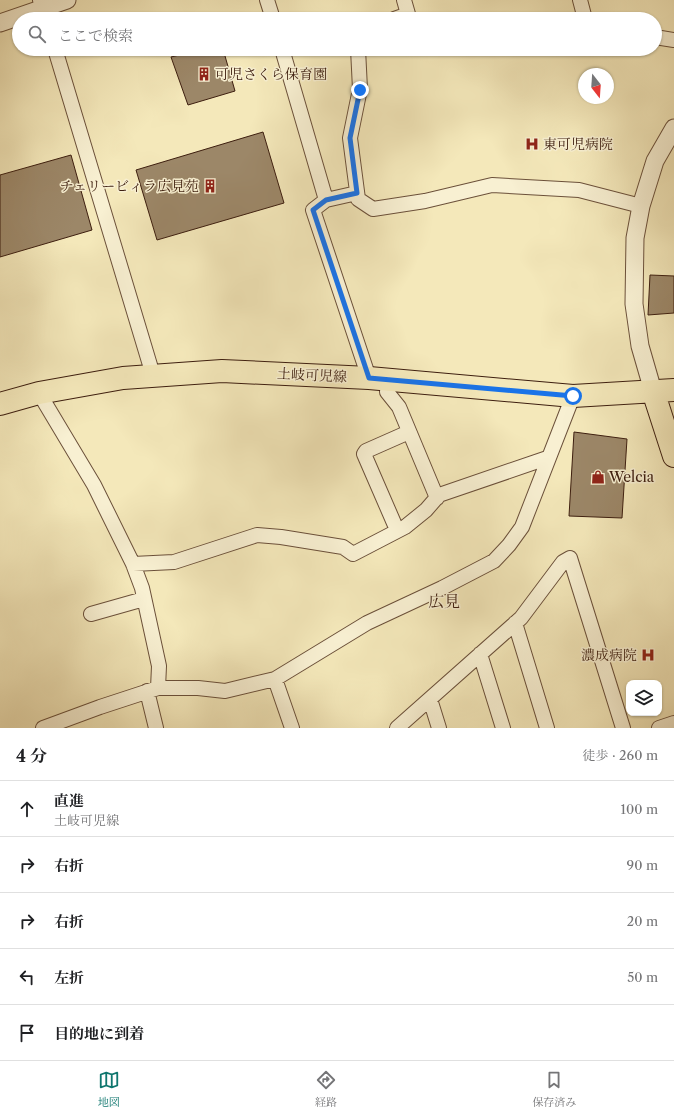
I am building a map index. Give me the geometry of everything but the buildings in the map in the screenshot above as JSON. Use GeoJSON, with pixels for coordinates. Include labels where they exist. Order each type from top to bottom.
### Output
{"type":"FeatureCollection","features":[{"type":"Feature","properties":{"kind":"main road","name":"土岐可児線"},"geometry":{"type":"LineString","coordinates":[[0,404],[39,393],[123,378],[222,371],[378,379],[573,396],[674,390]]}},
{"type":"Feature","properties":{"kind":"main road"},"geometry":{"type":"LineString","coordinates":[[653,391],[674,456]]}},
{"type":"Feature","properties":{"kind":"street"},"geometry":{"type":"LineString","coordinates":[[43,9],[67,0]]}},
{"type":"Feature","properties":{"kind":"street"},"geometry":{"type":"LineString","coordinates":[[267,0],[271,12]]}},
{"type":"Feature","properties":{"kind":"street"},"geometry":{"type":"LineString","coordinates":[[404,0],[407,12]]}},
{"type":"Feature","properties":{"kind":"street"},"geometry":{"type":"LineString","coordinates":[[580,0],[583,12]]}},
{"type":"Feature","properties":{"kind":"street"},"geometry":{"type":"LineString","coordinates":[[0,23],[12,19]]}},
{"type":"Feature","properties":{"kind":"street"},"geometry":{"type":"LineString","coordinates":[[662,38],[674,40]]}},
{"type":"Feature","properties":{"kind":"street"},"geometry":{"type":"LineString","coordinates":[[57,56],[153,375]]}},
{"type":"Feature","properties":{"kind":"street"},"geometry":{"type":"LineString","coordinates":[[284,56],[326,200]]}},
{"type":"Feature","properties":{"kind":"street"},"geometry":{"type":"LineString","coordinates":[[358,56],[360,90],[350,138],[358,199],[373,209],[425,201],[492,185],[579,190],[641,206]]}},
{"type":"Feature","properties":{"kind":"street"},"geometry":{"type":"LineString","coordinates":[[653,391],[640,346],[634,304],[635,238],[641,206],[655,161],[674,128]]}},
{"type":"Feature","properties":{"kind":"street"},"geometry":{"type":"LineString","coordinates":[[357,193],[326,200],[313,210],[378,379],[399,407],[437,498]]}},
{"type":"Feature","properties":{"kind":"street"},"geometry":{"type":"LineString","coordinates":[[39,393],[94,485],[133,564],[144,599],[159,666],[153,689],[156,728]]}},
{"type":"Feature","properties":{"kind":"street"},"geometry":{"type":"LineString","coordinates":[[43,728],[153,689],[198,688],[225,691],[275,679],[367,623],[442,588],[494,561],[509,545],[522,527],[547,458],[573,396]]}},
{"type":"Feature","properties":{"kind":"street"},"geometry":{"type":"LineString","coordinates":[[397,530],[364,454],[366,451],[409,432]]}},
{"type":"Feature","properties":{"kind":"street"},"geometry":{"type":"LineString","coordinates":[[133,564],[174,562],[257,535],[281,537],[343,547],[353,554],[405,527],[426,510],[440,495],[547,458]]}},
{"type":"Feature","properties":{"kind":"street"},"geometry":{"type":"LineString","coordinates":[[397,728],[515,623],[563,562],[570,558],[623,728]]}},
{"type":"Feature","properties":{"kind":"street"},"geometry":{"type":"LineString","coordinates":[[90,614],[144,599]]}},
{"type":"Feature","properties":{"kind":"street"},"geometry":{"type":"LineString","coordinates":[[515,623],[547,728]]}},
{"type":"Feature","properties":{"kind":"street"},"geometry":{"type":"LineString","coordinates":[[480,654],[503,728]]}},
{"type":"Feature","properties":{"kind":"street"},"geometry":{"type":"LineString","coordinates":[[275,679],[292,728]]}},
{"type":"Feature","properties":{"kind":"street"},"geometry":{"type":"LineString","coordinates":[[430,698],[439,728]]}},
{"type":"Feature","properties":{"kind":"street"},"geometry":{"type":"LineString","coordinates":[[659,728],[674,723]]}},
{"type":"Feature","properties":{"kind":"place","name":"可児さくら保育園"},"geometry":{"type":"Point","coordinates":[204,74]}},
{"type":"Feature","properties":{"kind":"place","name":"東可児病院"},"geometry":{"type":"Point","coordinates":[532,144]}},
{"type":"Feature","properties":{"kind":"place","name":"チェリービィラ広見苑"},"geometry":{"type":"Point","coordinates":[210,186]}},
{"type":"Feature","properties":{"kind":"place","name":"Welcia"},"geometry":{"type":"Point","coordinates":[598,477]}},
{"type":"Feature","properties":{"kind":"place","name":"濃成病院"},"geometry":{"type":"Point","coordinates":[648,655]}},
{"type":"Feature","properties":{"kind":"district","name":"広見"},"geometry":{"type":"Point","coordinates":[444,601]}},
{"type":"Feature","properties":{"kind":"route"},"geometry":{"type":"LineString","coordinates":[[360,90],[350,138],[357,193],[326,200],[313,210],[369,378],[573,396]]}}]}
